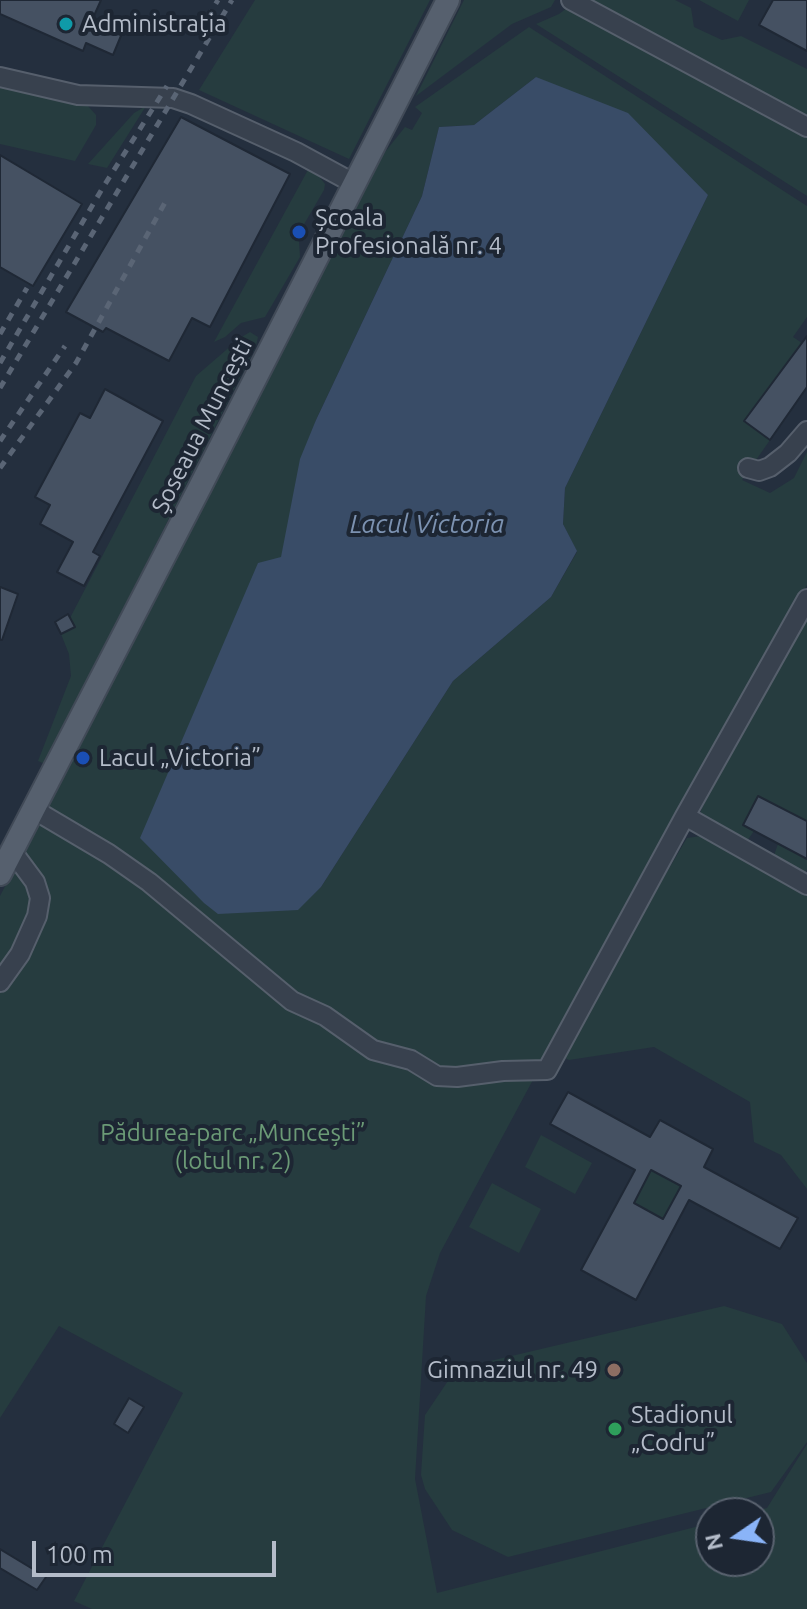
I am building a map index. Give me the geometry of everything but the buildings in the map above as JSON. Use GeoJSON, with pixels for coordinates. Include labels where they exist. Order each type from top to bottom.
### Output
{"type":"FeatureCollection","features":[{"type":"Feature","properties":{"kind":"main road","name":"Șoseaua Muncești"},"geometry":{"type":"LineString","coordinates":[[0,874],[448,0]]}},
{"type":"Feature","properties":{"kind":"lane"},"geometry":{"type":"LineString","coordinates":[[571,0],[807,127]]}},
{"type":"Feature","properties":{"kind":"lane"},"geometry":{"type":"LineString","coordinates":[[0,77],[78,95],[173,98],[296,152],[355,184]]}},
{"type":"Feature","properties":{"kind":"lane"},"geometry":{"type":"LineString","coordinates":[[748,468],[759,471],[770,467],[788,453],[807,431]]}},
{"type":"Feature","properties":{"kind":"lane"},"geometry":{"type":"LineString","coordinates":[[33,809],[149,882],[292,1001],[325,1016],[373,1050],[411,1060],[437,1076],[547,1070],[807,599]]}},
{"type":"Feature","properties":{"kind":"lane"},"geometry":{"type":"LineString","coordinates":[[685,816],[807,885]]}},
{"type":"Feature","properties":{"kind":"lane"},"geometry":{"type":"LineString","coordinates":[[0,982],[20,954],[37,916],[40,898],[35,882],[12,851]]}},
{"type":"Feature","properties":{"kind":"green space"},"geometry":{"type":"Polygon","coordinates":[[[255,0],[430,0],[349,159],[199,90],[255,0]]]}},
{"type":"Feature","properties":{"kind":"green space"},"geometry":{"type":"Polygon","coordinates":[[[464,0],[555,0],[551,7],[512,24],[416,96],[464,0]]]}},
{"type":"Feature","properties":{"kind":"green space"},"geometry":{"type":"Polygon","coordinates":[[[579,0],[675,0],[691,8],[694,27],[722,40],[741,36],[807,69],[807,119],[579,0]]]}},
{"type":"Feature","properties":{"kind":"green space"},"geometry":{"type":"Polygon","coordinates":[[[699,0],[749,0],[738,21],[699,0]]]}},
{"type":"Feature","properties":{"kind":"green space"},"geometry":{"type":"Polygon","coordinates":[[[571,5],[807,135],[807,196],[536,24],[571,5]]]}},
{"type":"Feature","properties":{"kind":"green space","name":"Pădurea-parc „Muncești” (lotul nr. 2)"},"geometry":{"type":"Polygon","coordinates":[[[529,27],[807,206],[807,317],[793,337],[802,343],[744,421],[770,440],[742,480],[770,493],[794,478],[807,452],[807,585],[440,1253],[426,1296],[415,1479],[437,1593],[695,1527],[695,1577],[775,1577],[774,1497],[807,1444],[807,1609],[92,1609],[74,1601],[183,1393],[59,1326],[0,1418],[0,896],[381,157],[405,127],[412,130],[422,113],[415,107],[529,27]],[[536,77],[474,125],[439,127],[422,196],[316,420],[281,558],[258,564],[298,909],[321,887],[453,681],[551,597],[577,552],[563,524],[565,488],[708,195],[536,77]]]}},
{"type":"Feature","properties":{"kind":"green space"},"geometry":{"type":"Polygon","coordinates":[[[0,84],[88,106],[96,115],[96,125],[75,161],[0,144],[0,84]]]}},
{"type":"Feature","properties":{"kind":"green space"},"geometry":{"type":"Polygon","coordinates":[[[146,106],[107,168],[88,164],[134,113],[146,106]]]}},
{"type":"Feature","properties":{"kind":"green space"},"geometry":{"type":"Polygon","coordinates":[[[309,168],[325,184],[303,226],[299,242],[300,257],[265,317],[241,323],[214,342],[309,168]]]}},
{"type":"Feature","properties":{"kind":"green space"},"geometry":{"type":"Polygon","coordinates":[[[250,332],[258,337],[256,346],[45,764],[38,761],[71,676],[69,654],[61,634],[75,627],[70,618],[196,376],[250,332]]]}},
{"type":"Feature","properties":{"kind":"green space"},"geometry":{"type":"Polygon","coordinates":[[[807,614],[807,821],[758,796],[743,825],[754,831],[747,841],[741,842],[704,820],[700,814],[807,614]]]}},
{"type":"Feature","properties":{"kind":"green space"},"geometry":{"type":"Polygon","coordinates":[[[701,836],[807,894],[807,1189],[781,1155],[754,1142],[750,1102],[654,1047],[569,1060],[563,1057],[595,994],[687,838],[701,836]]]}},
{"type":"Feature","properties":{"kind":"green space"},"geometry":{"type":"Polygon","coordinates":[[[778,844],[807,859],[804,875],[773,858],[778,844]]]}},
{"type":"Feature","properties":{"kind":"green space"},"geometry":{"type":"Polygon","coordinates":[[[541,1135],[592,1163],[575,1194],[525,1167],[541,1135]]]}},
{"type":"Feature","properties":{"kind":"green space"},"geometry":{"type":"Polygon","coordinates":[[[651,1170],[681,1186],[663,1219],[634,1203],[651,1170]]]}},
{"type":"Feature","properties":{"kind":"green space"},"geometry":{"type":"Polygon","coordinates":[[[492,1183],[541,1209],[519,1253],[469,1227],[492,1183]]]}},
{"type":"Feature","properties":{"kind":"green space","name":"Stadionul „Codru”"},"geometry":{"type":"Polygon","coordinates":[[[724,1306],[782,1324],[807,1363],[807,1442],[771,1492],[751,1497],[695,1497],[695,1511],[508,1557],[452,1530],[425,1489],[421,1475],[425,1415],[456,1369],[724,1306]]]}},
{"type":"Feature","properties":{"kind":"water","name":"Lacul Victoria"},"geometry":{"type":"Polygon","coordinates":[[[536,77],[628,113],[708,195],[565,488],[563,524],[577,551],[551,597],[453,681],[321,887],[298,910],[218,914],[140,838],[258,563],[281,557],[300,459],[422,196],[439,127],[474,125],[536,77]]]}},
{"type":"Feature","properties":{"kind":"railway"},"geometry":{"type":"LineString","coordinates":[[199,31],[218,0]]}},
{"type":"Feature","properties":{"kind":"railway"},"geometry":{"type":"LineString","coordinates":[[0,388],[232,0]]}},
{"type":"Feature","properties":{"kind":"railway"},"geometry":{"type":"LineString","coordinates":[[0,363],[102,189],[167,86]]}},
{"type":"Feature","properties":{"kind":"railway"},"geometry":{"type":"LineString","coordinates":[[0,468],[76,363],[167,199]]}},
{"type":"Feature","properties":{"kind":"railway"},"geometry":{"type":"LineString","coordinates":[[0,334],[27,288]]}},
{"type":"Feature","properties":{"kind":"railway"},"geometry":{"type":"LineString","coordinates":[[0,441],[65,346]]}},
{"type":"Feature","properties":{"kind":"place","name":"Administrația"},"geometry":{"type":"Point","coordinates":[66,24]}},
{"type":"Feature","properties":{"kind":"place","name":"Școala Profesională nr. 4"},"geometry":{"type":"Point","coordinates":[299,232]}},
{"type":"Feature","properties":{"kind":"place","name":"Lacul „Victoria”"},"geometry":{"type":"Point","coordinates":[83,758]}},
{"type":"Feature","properties":{"kind":"place","name":"Gimnaziul nr. 49"},"geometry":{"type":"Point","coordinates":[614,1370]}},
{"type":"Feature","properties":{"kind":"place","name":"Stadionul „Codru”"},"geometry":{"type":"Point","coordinates":[615,1429]}}]}
